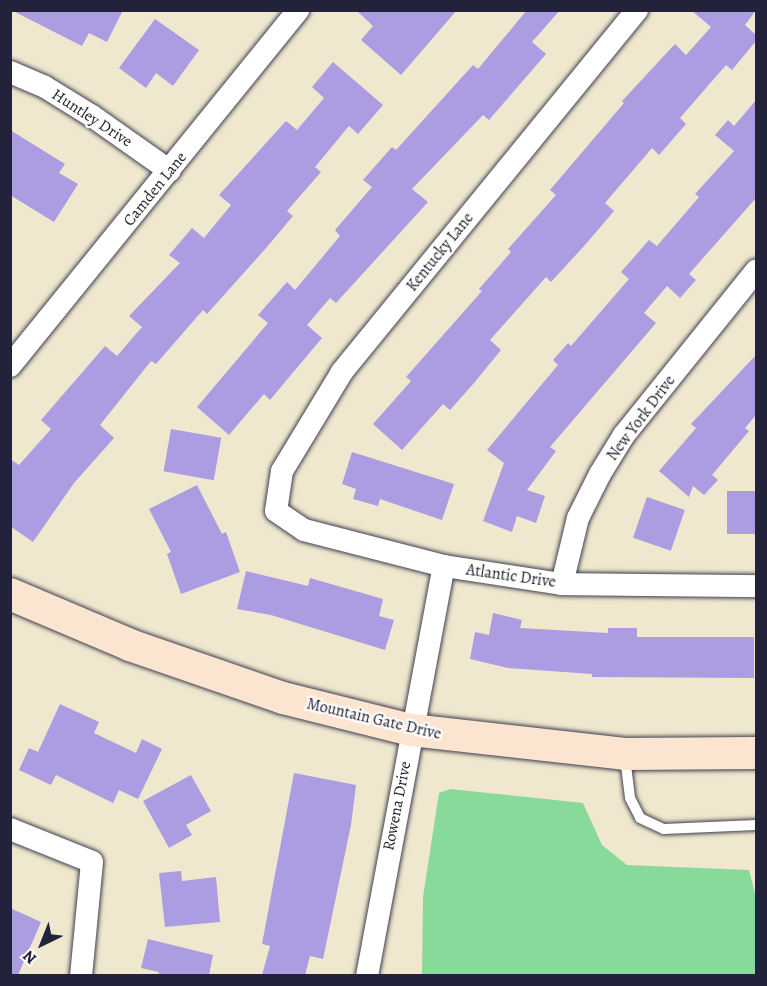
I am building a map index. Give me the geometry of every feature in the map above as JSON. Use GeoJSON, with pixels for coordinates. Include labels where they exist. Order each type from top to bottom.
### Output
{"type":"FeatureCollection","features":[{"type":"Feature","properties":{"kind":"main road","name":"Mountain Gate Drive"},"geometry":{"type":"LineString","coordinates":[[10,594],[130,645],[283,698],[411,730],[625,754],[756,753]]}},
{"type":"Feature","properties":{"kind":"street","name":"Camden Lane"},"geometry":{"type":"LineString","coordinates":[[10,366],[298,10]]}},
{"type":"Feature","properties":{"kind":"street","name":"Kentucky Lane"},"geometry":{"type":"LineString","coordinates":[[276,511],[282,471],[342,372],[637,10]]}},
{"type":"Feature","properties":{"kind":"street","name":"Huntley Drive"},"geometry":{"type":"LineString","coordinates":[[10,72],[45,87],[93,116],[170,171]]}},
{"type":"Feature","properties":{"kind":"street","name":"New York Drive"},"geometry":{"type":"LineString","coordinates":[[562,584],[578,518],[600,474],[624,435],[756,271]]}},
{"type":"Feature","properties":{"kind":"street","name":"Atlantic Drive"},"geometry":{"type":"LineString","coordinates":[[276,511],[304,530],[444,566],[562,584],[756,586]]}},
{"type":"Feature","properties":{"kind":"street","name":"Rowena Drive"},"geometry":{"type":"LineString","coordinates":[[366,975],[444,566]]}},
{"type":"Feature","properties":{"kind":"street"},"geometry":{"type":"LineString","coordinates":[[10,829],[92,862],[81,975]]}},
{"type":"Feature","properties":{"kind":"lane"},"geometry":{"type":"LineString","coordinates":[[625,754],[630,798],[640,818],[664,829],[756,825]]}},
{"type":"Feature","properties":{"kind":"green space"},"geometry":{"type":"Polygon","coordinates":[[[450,789],[583,803],[602,845],[627,865],[749,870],[756,897],[756,975],[422,975],[423,897],[439,793],[450,789]]]}},
{"type":"Feature","properties":{"kind":"building"},"geometry":{"type":"Polygon","coordinates":[[[11,10],[123,10],[107,42],[89,33],[82,46],[11,10]]]}},
{"type":"Feature","properties":{"kind":"building"},"geometry":{"type":"Polygon","coordinates":[[[356,10],[457,10],[401,75],[361,40],[373,26],[356,10]]]}},
{"type":"Feature","properties":{"kind":"building"},"geometry":{"type":"Polygon","coordinates":[[[527,10],[560,10],[532,42],[546,54],[489,120],[483,115],[412,189],[428,202],[336,303],[330,298],[307,325],[322,338],[270,400],[264,394],[229,435],[197,407],[268,323],[258,315],[287,282],[295,290],[340,236],[335,230],[372,187],[363,180],[392,147],[396,150],[473,65],[478,69],[527,10]]]}},
{"type":"Feature","properties":{"kind":"building"},"geometry":{"type":"Polygon","coordinates":[[[691,10],[756,10],[745,25],[756,35],[756,41],[732,70],[726,65],[680,118],[686,124],[659,155],[652,148],[605,203],[614,211],[585,245],[551,282],[546,277],[490,340],[501,350],[474,383],[450,410],[443,404],[402,450],[373,424],[411,381],[406,377],[482,291],[479,289],[511,252],[508,249],[556,195],[550,190],[624,103],[622,101],[675,44],[686,55],[711,27],[691,10]]]}},
{"type":"Feature","properties":{"kind":"building"},"geometry":{"type":"Polygon","coordinates":[[[155,19],[199,50],[173,86],[156,73],[146,88],[119,68],[155,19]]]}},
{"type":"Feature","properties":{"kind":"building"},"geometry":{"type":"Polygon","coordinates":[[[333,62],[383,105],[358,134],[349,126],[315,167],[321,172],[287,211],[293,216],[267,247],[207,314],[203,310],[156,364],[151,361],[100,425],[114,438],[74,483],[33,542],[10,526],[10,459],[19,465],[51,429],[41,420],[105,346],[117,356],[142,327],[129,316],[180,263],[169,255],[192,228],[204,238],[231,205],[219,195],[286,121],[297,130],[324,98],[312,87],[333,62]]]}},
{"type":"Feature","properties":{"kind":"building"},"geometry":{"type":"Polygon","coordinates":[[[756,100],[756,198],[689,274],[696,280],[680,298],[667,286],[644,313],[656,323],[550,447],[556,451],[527,490],[545,496],[536,523],[517,516],[512,532],[483,521],[504,463],[487,450],[558,365],[553,360],[568,343],[571,346],[629,279],[621,272],[649,240],[657,246],[699,197],[695,194],[734,151],[715,135],[728,120],[734,126],[756,100]]]}},
{"type":"Feature","properties":{"kind":"building"},"geometry":{"type":"Polygon","coordinates":[[[10,130],[65,164],[59,173],[78,184],[54,222],[10,195],[10,130]]]}},
{"type":"Feature","properties":{"kind":"building"},"geometry":{"type":"Polygon","coordinates":[[[756,355],[756,415],[745,428],[749,431],[712,475],[718,480],[704,495],[693,486],[689,497],[659,471],[696,428],[691,424],[756,355]]]}},
{"type":"Feature","properties":{"kind":"building"},"geometry":{"type":"Polygon","coordinates":[[[171,429],[221,438],[214,480],[164,471],[171,429]]]}},
{"type":"Feature","properties":{"kind":"building"},"geometry":{"type":"Polygon","coordinates":[[[352,452],[454,484],[442,520],[380,499],[378,506],[353,499],[356,489],[342,484],[352,452]]]}},
{"type":"Feature","properties":{"kind":"building"},"geometry":{"type":"Polygon","coordinates":[[[197,485],[222,534],[226,532],[240,572],[181,594],[167,554],[171,552],[149,509],[197,485]]]}},
{"type":"Feature","properties":{"kind":"building"},"geometry":{"type":"Polygon","coordinates":[[[727,491],[756,491],[756,534],[727,534],[727,491]]]}},
{"type":"Feature","properties":{"kind":"building"},"geometry":{"type":"Polygon","coordinates":[[[647,497],[685,510],[671,551],[633,538],[647,497]]]}},
{"type":"Feature","properties":{"kind":"building"},"geometry":{"type":"Polygon","coordinates":[[[246,571],[308,586],[310,578],[383,599],[379,616],[394,620],[385,650],[271,615],[237,609],[246,571]]]}},
{"type":"Feature","properties":{"kind":"building"},"geometry":{"type":"Polygon","coordinates":[[[493,613],[522,620],[520,628],[608,633],[608,628],[637,628],[637,637],[754,637],[754,678],[592,677],[592,674],[508,668],[470,659],[475,632],[489,635],[493,613]]]}},
{"type":"Feature","properties":{"kind":"building"},"geometry":{"type":"Polygon","coordinates":[[[60,704],[99,722],[94,733],[136,753],[142,739],[162,749],[138,799],[119,790],[113,803],[56,775],[51,785],[19,770],[29,748],[38,752],[60,704]]]}},
{"type":"Feature","properties":{"kind":"building"},"geometry":{"type":"Polygon","coordinates":[[[294,773],[356,785],[351,825],[323,959],[310,956],[305,975],[262,975],[270,946],[262,944],[294,773]]]}},
{"type":"Feature","properties":{"kind":"building"},"geometry":{"type":"Polygon","coordinates":[[[191,775],[211,811],[186,825],[192,835],[169,848],[143,801],[191,775]]]}},
{"type":"Feature","properties":{"kind":"building"},"geometry":{"type":"Polygon","coordinates":[[[181,871],[182,881],[216,877],[220,922],[165,927],[159,873],[181,871]]]}},
{"type":"Feature","properties":{"kind":"building"},"geometry":{"type":"Polygon","coordinates":[[[10,908],[41,922],[18,975],[10,975],[10,908]]]}},
{"type":"Feature","properties":{"kind":"building"},"geometry":{"type":"Polygon","coordinates":[[[148,939],[213,955],[209,975],[158,975],[159,972],[141,968],[148,939]]]}}]}
